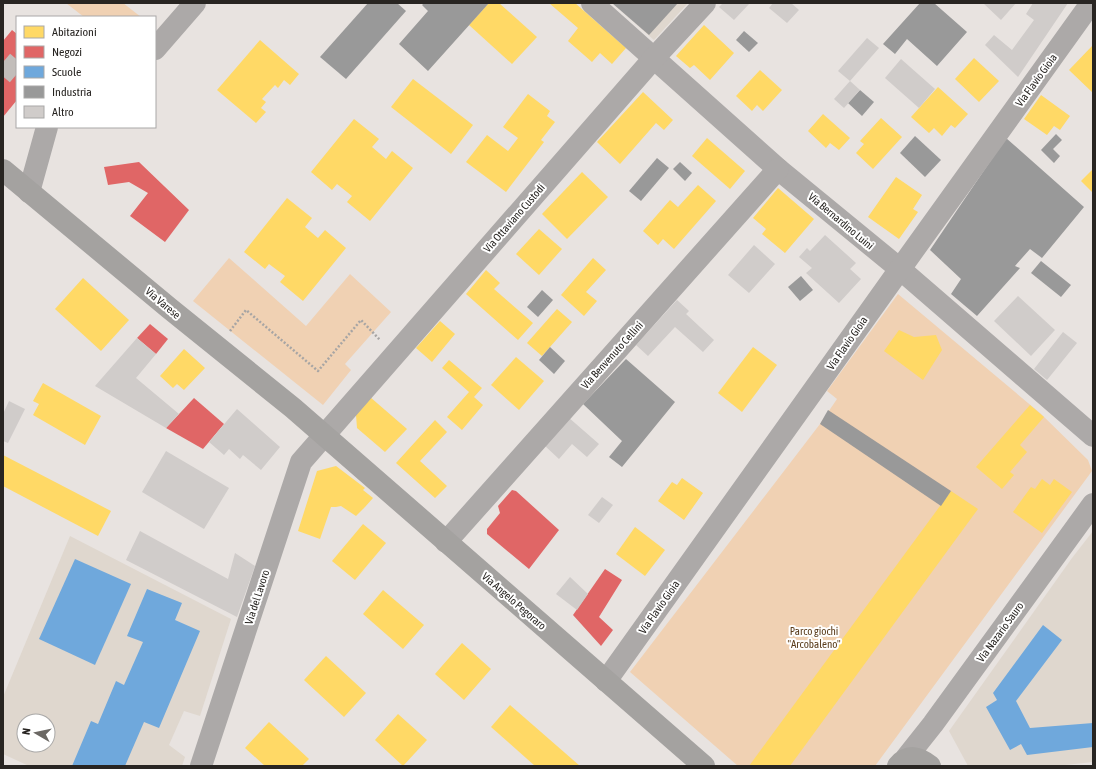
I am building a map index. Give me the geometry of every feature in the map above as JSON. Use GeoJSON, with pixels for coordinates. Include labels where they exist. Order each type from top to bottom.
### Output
{"type":"FeatureCollection","features":[{"type":"Feature","properties":{"kind":"main road","name":"Via Varese"},"geometry":{"type":"LineString","coordinates":[[3,170],[324,435]]}},
{"type":"Feature","properties":{"kind":"main road","name":"Via Angelo Pegoraro"},"geometry":{"type":"LineString","coordinates":[[324,435],[704,766]]}},
{"type":"Feature","properties":{"kind":"main road"},"geometry":{"type":"LineString","coordinates":[[902,762],[912,757],[919,759],[930,766]]}},
{"type":"Feature","properties":{"kind":"street"},"geometry":{"type":"LineString","coordinates":[[156,48],[195,3]]}},
{"type":"Feature","properties":{"kind":"street","name":"Via Bernardino Luini"},"geometry":{"type":"LineString","coordinates":[[592,3],[778,169],[900,269],[1093,436]]}},
{"type":"Feature","properties":{"kind":"street","name":"Via Ottaviano Custodi"},"geometry":{"type":"LineString","coordinates":[[324,435],[654,58],[705,3]]}},
{"type":"Feature","properties":{"kind":"street","name":"Via Flavio Gioia"},"geometry":{"type":"LineString","coordinates":[[606,681],[1089,7]]}},
{"type":"Feature","properties":{"kind":"street"},"geometry":{"type":"LineString","coordinates":[[29,192],[47,128]]}},
{"type":"Feature","properties":{"kind":"street","name":"Via Benvenuto Cellini"},"geometry":{"type":"LineString","coordinates":[[446,542],[778,169]]}},
{"type":"Feature","properties":{"kind":"street","name":"Via del Lavoro"},"geometry":{"type":"LineString","coordinates":[[201,766],[301,462],[324,435]]}},
{"type":"Feature","properties":{"kind":"street","name":"Via Nazario Sauro"},"geometry":{"type":"LineString","coordinates":[[902,762],[926,733],[1093,504]]}},
{"type":"Feature","properties":{"kind":"street"},"geometry":{"type":"LineString","coordinates":[[926,733],[925,751],[930,766]]}},
{"type":"Feature","properties":{"kind":"path"},"geometry":{"type":"LineString","coordinates":[[218,347],[246,310],[318,371],[361,320],[395,354]]}},
{"type":"Feature","properties":{"kind":"shaded area"},"geometry":{"type":"Polygon","coordinates":[[[612,3],[688,3],[654,40],[612,3]]]}},
{"type":"Feature","properties":{"kind":"shaded area"},"geometry":{"type":"Polygon","coordinates":[[[1093,531],[1093,762],[1056,766],[968,766],[949,731],[1072,558],[1093,531]]]}},
{"type":"Feature","properties":{"kind":"shaded area"},"geometry":{"type":"Polygon","coordinates":[[[70,536],[231,619],[200,716],[184,711],[169,745],[185,757],[182,766],[29,766],[3,754],[3,697],[70,536]]]}},
{"type":"Feature","properties":{"kind":"green space"},"geometry":{"type":"Polygon","coordinates":[[[66,3],[123,3],[140,16],[83,16],[66,3]]]}},
{"type":"Feature","properties":{"kind":"green space"},"geometry":{"type":"Polygon","coordinates":[[[229,258],[306,326],[350,274],[391,312],[345,364],[351,370],[323,405],[193,301],[229,258]]]}},
{"type":"Feature","properties":{"kind":"green space","name":"Parco giochi \"Arcobaleno\""},"geometry":{"type":"Polygon","coordinates":[[[898,294],[1040,413],[1088,460],[1092,471],[875,766],[738,766],[630,672],[820,424],[837,399],[827,391],[898,294]]]}},
{"type":"Feature","properties":{"kind":"building: Abitazioni"},"geometry":{"type":"Polygon","coordinates":[[[489,3],[499,3],[537,37],[512,64],[469,25],[489,3]]]}},
{"type":"Feature","properties":{"kind":"building: Abitazioni"},"geometry":{"type":"Polygon","coordinates":[[[549,3],[575,3],[626,48],[612,64],[600,53],[592,62],[568,41],[578,28],[549,3]]]}},
{"type":"Feature","properties":{"kind":"building: Abitazioni"},"geometry":{"type":"Polygon","coordinates":[[[704,25],[734,53],[710,80],[694,65],[690,68],[676,56],[704,25]]]}},
{"type":"Feature","properties":{"kind":"building: Abitazioni"},"geometry":{"type":"Polygon","coordinates":[[[260,40],[299,74],[290,85],[284,80],[278,88],[275,85],[262,99],[266,102],[261,108],[266,112],[256,123],[217,90],[260,40]]]}},
{"type":"Feature","properties":{"kind":"building: Abitazioni"},"geometry":{"type":"Polygon","coordinates":[[[1093,45],[1093,93],[1069,70],[1093,45]]]}},
{"type":"Feature","properties":{"kind":"building: Abitazioni"},"geometry":{"type":"Polygon","coordinates":[[[974,58],[999,81],[979,102],[955,79],[974,58]]]}},
{"type":"Feature","properties":{"kind":"building: Abitazioni"},"geometry":{"type":"Polygon","coordinates":[[[760,70],[782,90],[763,111],[757,105],[752,111],[736,96],[760,70]]]}},
{"type":"Feature","properties":{"kind":"building: Abitazioni"},"geometry":{"type":"Polygon","coordinates":[[[413,79],[473,125],[451,154],[391,107],[413,79]]]}},
{"type":"Feature","properties":{"kind":"building: Abitazioni"},"geometry":{"type":"Polygon","coordinates":[[[938,87],[968,114],[955,128],[951,125],[942,136],[934,128],[929,133],[911,117],[938,87]]]}},
{"type":"Feature","properties":{"kind":"building: Abitazioni"},"geometry":{"type":"Polygon","coordinates":[[[643,92],[673,120],[664,130],[656,123],[620,164],[597,142],[643,92]]]}},
{"type":"Feature","properties":{"kind":"building: Abitazioni"},"geometry":{"type":"Polygon","coordinates":[[[528,94],[550,111],[547,116],[555,122],[541,140],[544,142],[506,192],[466,162],[487,135],[508,151],[518,138],[503,127],[528,94]]]}},
{"type":"Feature","properties":{"kind":"building: Abitazioni"},"geometry":{"type":"Polygon","coordinates":[[[1041,95],[1070,116],[1060,130],[1054,126],[1047,135],[1024,119],[1041,95]]]}},
{"type":"Feature","properties":{"kind":"building: Abitazioni"},"geometry":{"type":"Polygon","coordinates":[[[823,114],[850,138],[839,150],[830,143],[826,148],[808,131],[823,114]]]}},
{"type":"Feature","properties":{"kind":"building: Abitazioni"},"geometry":{"type":"Polygon","coordinates":[[[881,118],[902,137],[873,169],[856,153],[864,144],[860,141],[881,118]]]}},
{"type":"Feature","properties":{"kind":"building: Abitazioni"},"geometry":{"type":"Polygon","coordinates":[[[354,119],[379,139],[372,147],[386,159],[392,151],[413,168],[370,221],[347,202],[352,196],[337,184],[332,190],[311,172],[354,119]]]}},
{"type":"Feature","properties":{"kind":"building: Abitazioni"},"geometry":{"type":"Polygon","coordinates":[[[707,138],[745,171],[730,189],[692,156],[707,138]]]}},
{"type":"Feature","properties":{"kind":"building: Abitazioni"},"geometry":{"type":"Polygon","coordinates":[[[1093,169],[1093,193],[1081,181],[1093,169]]]}},
{"type":"Feature","properties":{"kind":"building: Abitazioni"},"geometry":{"type":"Polygon","coordinates":[[[582,172],[608,197],[567,239],[542,214],[582,172]]]}},
{"type":"Feature","properties":{"kind":"building: Abitazioni"},"geometry":{"type":"Polygon","coordinates":[[[896,177],[922,195],[913,209],[918,212],[899,239],[868,217],[896,177]]]}},
{"type":"Feature","properties":{"kind":"building: Abitazioni"},"geometry":{"type":"Polygon","coordinates":[[[698,185],[716,201],[674,249],[663,239],[658,245],[643,231],[670,200],[678,207],[698,185]]]}},
{"type":"Feature","properties":{"kind":"building: Abitazioni"},"geometry":{"type":"Polygon","coordinates":[[[778,188],[814,219],[785,253],[762,234],[766,229],[753,218],[778,188]]]}},
{"type":"Feature","properties":{"kind":"building: Abitazioni"},"geometry":{"type":"Polygon","coordinates":[[[287,198],[312,218],[305,227],[318,238],[325,230],[346,248],[303,301],[280,282],[285,276],[269,264],[265,269],[244,252],[287,198]]]}},
{"type":"Feature","properties":{"kind":"building: Abitazioni"},"geometry":{"type":"Polygon","coordinates":[[[539,229],[562,249],[539,275],[516,254],[539,229]]]}},
{"type":"Feature","properties":{"kind":"building: Abitazioni"},"geometry":{"type":"Polygon","coordinates":[[[593,258],[606,270],[586,292],[597,301],[584,316],[561,295],[593,258]]]}},
{"type":"Feature","properties":{"kind":"building: Abitazioni"},"geometry":{"type":"Polygon","coordinates":[[[486,270],[500,283],[494,289],[533,323],[518,340],[466,294],[486,270]]]}},
{"type":"Feature","properties":{"kind":"building: Abitazioni"},"geometry":{"type":"Polygon","coordinates":[[[83,278],[129,320],[101,351],[55,309],[83,278]]]}},
{"type":"Feature","properties":{"kind":"building: Abitazioni"},"geometry":{"type":"Polygon","coordinates":[[[557,309],[572,322],[542,356],[527,343],[557,309]]]}},
{"type":"Feature","properties":{"kind":"building: Abitazioni"},"geometry":{"type":"Polygon","coordinates":[[[440,321],[455,334],[432,362],[416,348],[440,321]]]}},
{"type":"Feature","properties":{"kind":"building: Abitazioni"},"geometry":{"type":"Polygon","coordinates":[[[899,330],[914,337],[936,335],[942,350],[923,380],[884,351],[899,330]]]}},
{"type":"Feature","properties":{"kind":"building: Abitazioni"},"geometry":{"type":"Polygon","coordinates":[[[753,347],[777,365],[742,412],[718,393],[753,347]]]}},
{"type":"Feature","properties":{"kind":"building: Abitazioni"},"geometry":{"type":"Polygon","coordinates":[[[184,349],[205,368],[184,390],[177,384],[173,388],[160,376],[184,349]]]}},
{"type":"Feature","properties":{"kind":"building: Abitazioni"},"geometry":{"type":"Polygon","coordinates":[[[516,357],[544,381],[519,410],[491,385],[516,357]]]}},
{"type":"Feature","properties":{"kind":"building: Abitazioni"},"geometry":{"type":"Polygon","coordinates":[[[449,360],[482,388],[474,397],[483,405],[462,430],[447,417],[469,392],[442,368],[449,360]]]}},
{"type":"Feature","properties":{"kind":"building: Abitazioni"},"geometry":{"type":"Polygon","coordinates":[[[43,383],[101,416],[85,445],[33,415],[39,404],[33,401],[43,383]]]}},
{"type":"Feature","properties":{"kind":"building: Abitazioni"},"geometry":{"type":"Polygon","coordinates":[[[370,397],[407,429],[385,452],[357,428],[356,415],[370,397]]]}},
{"type":"Feature","properties":{"kind":"building: Abitazioni"},"geometry":{"type":"Polygon","coordinates":[[[1030,405],[1044,417],[1020,445],[1027,452],[1010,472],[1014,475],[1002,489],[976,467],[1030,405]]]}},
{"type":"Feature","properties":{"kind":"building: Abitazioni"},"geometry":{"type":"Polygon","coordinates":[[[435,420],[447,432],[420,461],[447,486],[435,498],[396,463],[435,420]]]}},
{"type":"Feature","properties":{"kind":"building: Abitazioni"},"geometry":{"type":"Polygon","coordinates":[[[3,455],[111,511],[98,536],[3,486],[3,455]]]}},
{"type":"Feature","properties":{"kind":"building: Abitazioni"},"geometry":{"type":"Polygon","coordinates":[[[336,466],[365,488],[363,490],[373,498],[356,516],[341,506],[331,507],[320,539],[298,531],[317,471],[336,466]]]}},
{"type":"Feature","properties":{"kind":"building: Abitazioni"},"geometry":{"type":"Polygon","coordinates":[[[682,478],[703,493],[684,520],[658,501],[672,482],[677,485],[682,478]]]}},
{"type":"Feature","properties":{"kind":"building: Abitazioni"},"geometry":{"type":"Polygon","coordinates":[[[1042,479],[1050,485],[1054,479],[1072,492],[1042,533],[1013,512],[1031,487],[1035,489],[1042,479]]]}},
{"type":"Feature","properties":{"kind":"building: Abitazioni"},"geometry":{"type":"Polygon","coordinates":[[[951,491],[978,509],[790,766],[749,766],[951,491]]]}},
{"type":"Feature","properties":{"kind":"building: Abitazioni"},"geometry":{"type":"Polygon","coordinates":[[[363,524],[386,543],[355,580],[332,561],[363,524]]]}},
{"type":"Feature","properties":{"kind":"building: Abitazioni"},"geometry":{"type":"Polygon","coordinates":[[[635,527],[665,550],[645,576],[616,554],[635,527]]]}},
{"type":"Feature","properties":{"kind":"building: Abitazioni"},"geometry":{"type":"Polygon","coordinates":[[[383,590],[424,625],[403,649],[363,614],[383,590]]]}},
{"type":"Feature","properties":{"kind":"building: Abitazioni"},"geometry":{"type":"Polygon","coordinates":[[[462,643],[491,669],[464,700],[435,674],[462,643]]]}},
{"type":"Feature","properties":{"kind":"building: Abitazioni"},"geometry":{"type":"Polygon","coordinates":[[[326,656],[366,693],[344,717],[304,680],[326,656]]]}},
{"type":"Feature","properties":{"kind":"building: Abitazioni"},"geometry":{"type":"Polygon","coordinates":[[[510,705],[580,766],[535,766],[491,727],[510,705]]]}},
{"type":"Feature","properties":{"kind":"building: Abitazioni"},"geometry":{"type":"Polygon","coordinates":[[[398,714],[427,740],[403,766],[375,740],[398,714]]]}},
{"type":"Feature","properties":{"kind":"building: Abitazioni"},"geometry":{"type":"Polygon","coordinates":[[[269,722],[309,759],[302,766],[265,766],[245,748],[269,722]]]}},
{"type":"Feature","properties":{"kind":"building: Negozi"},"geometry":{"type":"Polygon","coordinates":[[[12,30],[16,33],[16,101],[3,117],[3,41],[12,30]]]}},
{"type":"Feature","properties":{"kind":"building: Negozi"},"geometry":{"type":"Polygon","coordinates":[[[139,162],[189,210],[165,242],[130,216],[148,193],[129,182],[108,185],[104,167],[139,162]]]}},
{"type":"Feature","properties":{"kind":"building: Negozi"},"geometry":{"type":"Polygon","coordinates":[[[150,324],[168,339],[156,354],[137,338],[150,324]]]}},
{"type":"Feature","properties":{"kind":"building: Negozi"},"geometry":{"type":"Polygon","coordinates":[[[194,398],[224,424],[203,449],[166,428],[194,398]]]}},
{"type":"Feature","properties":{"kind":"building: Negozi"},"geometry":{"type":"Polygon","coordinates":[[[512,490],[516,491],[559,530],[529,569],[487,534],[487,529],[500,513],[498,506],[512,490]]]}},
{"type":"Feature","properties":{"kind":"building: Negozi"},"geometry":{"type":"Polygon","coordinates":[[[605,569],[622,580],[599,617],[613,630],[601,646],[573,615],[605,569]]]}},
{"type":"Feature","properties":{"kind":"building: Scuole"},"geometry":{"type":"Polygon","coordinates":[[[75,559],[131,584],[95,665],[39,639],[75,559]]]}},
{"type":"Feature","properties":{"kind":"building: Scuole"},"geometry":{"type":"Polygon","coordinates":[[[147,589],[182,603],[175,620],[200,631],[159,728],[144,722],[125,766],[72,766],[91,721],[98,724],[116,681],[124,685],[143,642],[127,636],[147,589]]]}},
{"type":"Feature","properties":{"kind":"building: Scuole"},"geometry":{"type":"Polygon","coordinates":[[[1043,625],[1062,640],[1016,701],[1030,728],[1093,723],[1093,747],[1027,755],[1021,744],[1010,750],[986,707],[997,700],[993,693],[1043,625]]]}},
{"type":"Feature","properties":{"kind":"building: Industria"},"geometry":{"type":"Polygon","coordinates":[[[368,3],[397,3],[406,11],[346,79],[320,57],[368,3]]]}},
{"type":"Feature","properties":{"kind":"building: Industria"},"geometry":{"type":"Polygon","coordinates":[[[424,3],[489,3],[428,71],[399,44],[428,11],[422,5],[424,3]]]}},
{"type":"Feature","properties":{"kind":"building: Industria"},"geometry":{"type":"Polygon","coordinates":[[[612,3],[678,3],[649,35],[612,3]]]}},
{"type":"Feature","properties":{"kind":"building: Industria"},"geometry":{"type":"Polygon","coordinates":[[[920,3],[934,3],[967,32],[937,66],[907,39],[895,54],[883,44],[920,3]]]}},
{"type":"Feature","properties":{"kind":"building: Industria"},"geometry":{"type":"Polygon","coordinates":[[[744,31],[758,43],[749,52],[736,40],[744,31]]]}},
{"type":"Feature","properties":{"kind":"building: Industria"},"geometry":{"type":"Polygon","coordinates":[[[860,90],[874,102],[862,116],[848,103],[860,90]]]}},
{"type":"Feature","properties":{"kind":"building: Industria"},"geometry":{"type":"Polygon","coordinates":[[[1056,134],[1062,140],[1053,149],[1060,156],[1054,163],[1041,150],[1056,134]]]}},
{"type":"Feature","properties":{"kind":"building: Industria"},"geometry":{"type":"Polygon","coordinates":[[[915,136],[941,160],[925,177],[900,153],[915,136]]]}},
{"type":"Feature","properties":{"kind":"building: Industria"},"geometry":{"type":"Polygon","coordinates":[[[1006,138],[1084,207],[1042,258],[1030,249],[1015,266],[1020,268],[977,316],[951,294],[961,279],[930,250],[1006,138]]]}},
{"type":"Feature","properties":{"kind":"building: Industria"},"geometry":{"type":"Polygon","coordinates":[[[657,158],[669,168],[641,201],[629,191],[657,158]]]}},
{"type":"Feature","properties":{"kind":"building: Industria"},"geometry":{"type":"Polygon","coordinates":[[[680,162],[692,173],[685,181],[673,169],[680,162]]]}},
{"type":"Feature","properties":{"kind":"building: Industria"},"geometry":{"type":"Polygon","coordinates":[[[1041,261],[1071,285],[1061,297],[1031,273],[1041,261]]]}},
{"type":"Feature","properties":{"kind":"building: Industria"},"geometry":{"type":"Polygon","coordinates":[[[801,276],[813,290],[800,301],[788,287],[801,276]]]}},
{"type":"Feature","properties":{"kind":"building: Industria"},"geometry":{"type":"Polygon","coordinates":[[[542,290],[553,300],[538,317],[527,307],[542,290]]]}},
{"type":"Feature","properties":{"kind":"building: Industria"},"geometry":{"type":"Polygon","coordinates":[[[550,347],[565,361],[554,374],[539,360],[550,347]]]}},
{"type":"Feature","properties":{"kind":"building: Industria"},"geometry":{"type":"Polygon","coordinates":[[[626,359],[675,402],[622,467],[609,457],[622,441],[583,404],[626,359]]]}},
{"type":"Feature","properties":{"kind":"building: Industria"},"geometry":{"type":"Polygon","coordinates":[[[828,410],[951,491],[941,506],[820,424],[828,410]]]}},
{"type":"Feature","properties":{"kind":"building: Altro"},"geometry":{"type":"Polygon","coordinates":[[[723,3],[750,3],[734,20],[719,7],[723,3]]]}},
{"type":"Feature","properties":{"kind":"building: Altro"},"geometry":{"type":"Polygon","coordinates":[[[773,3],[791,3],[799,10],[787,23],[769,8],[773,3]]]}},
{"type":"Feature","properties":{"kind":"building: Altro"},"geometry":{"type":"Polygon","coordinates":[[[983,3],[1016,3],[1001,20],[983,3]]]}},
{"type":"Feature","properties":{"kind":"building: Altro"},"geometry":{"type":"Polygon","coordinates":[[[1033,3],[1068,3],[1018,77],[985,45],[994,35],[1012,50],[1034,20],[1026,14],[1033,3]]]}},
{"type":"Feature","properties":{"kind":"building: Altro"},"geometry":{"type":"Polygon","coordinates":[[[867,38],[879,48],[850,81],[838,71],[867,38]]]}},
{"type":"Feature","properties":{"kind":"building: Altro"},"geometry":{"type":"Polygon","coordinates":[[[901,59],[935,89],[919,108],[885,78],[901,59]]]}},
{"type":"Feature","properties":{"kind":"building: Altro"},"geometry":{"type":"Polygon","coordinates":[[[850,81],[860,90],[844,108],[834,99],[850,81]]]}},
{"type":"Feature","properties":{"kind":"building: Altro"},"geometry":{"type":"Polygon","coordinates":[[[825,235],[856,263],[850,269],[861,279],[839,303],[806,273],[812,268],[799,257],[807,248],[810,251],[825,235]]]}},
{"type":"Feature","properties":{"kind":"building: Altro"},"geometry":{"type":"Polygon","coordinates":[[[754,245],[775,264],[749,293],[728,275],[754,245]]]}},
{"type":"Feature","properties":{"kind":"building: Altro"},"geometry":{"type":"Polygon","coordinates":[[[1018,296],[1055,330],[1031,356],[994,321],[1018,296]]]}},
{"type":"Feature","properties":{"kind":"building: Altro"},"geometry":{"type":"Polygon","coordinates":[[[677,300],[689,311],[686,314],[714,340],[703,352],[675,327],[648,356],[636,345],[677,300]]]}},
{"type":"Feature","properties":{"kind":"building: Altro"},"geometry":{"type":"Polygon","coordinates":[[[1063,332],[1077,343],[1047,380],[1034,369],[1063,332]]]}},
{"type":"Feature","properties":{"kind":"building: Altro"},"geometry":{"type":"Polygon","coordinates":[[[137,338],[156,354],[136,378],[179,414],[166,428],[95,386],[137,338]]]}},
{"type":"Feature","properties":{"kind":"building: Altro"},"geometry":{"type":"Polygon","coordinates":[[[9,401],[25,409],[8,443],[3,441],[3,414],[9,401]]]}},
{"type":"Feature","properties":{"kind":"building: Altro"},"geometry":{"type":"Polygon","coordinates":[[[237,409],[280,447],[261,470],[243,455],[240,459],[229,449],[224,455],[209,442],[237,409]]]}},
{"type":"Feature","properties":{"kind":"building: Altro"},"geometry":{"type":"Polygon","coordinates":[[[568,417],[599,444],[587,457],[572,444],[559,459],[544,445],[568,417]]]}},
{"type":"Feature","properties":{"kind":"building: Altro"},"geometry":{"type":"Polygon","coordinates":[[[166,451],[229,488],[204,529],[142,492],[166,451]]]}},
{"type":"Feature","properties":{"kind":"building: Altro"},"geometry":{"type":"Polygon","coordinates":[[[602,497],[613,505],[599,523],[588,515],[602,497]]]}},
{"type":"Feature","properties":{"kind":"building: Altro"},"geometry":{"type":"Polygon","coordinates":[[[140,531],[228,579],[235,553],[255,566],[237,617],[126,560],[140,531]]]}},
{"type":"Feature","properties":{"kind":"building: Altro"},"geometry":{"type":"Polygon","coordinates":[[[570,577],[588,594],[577,610],[556,594],[570,577]]]}},
{"type":"Feature","properties":{"kind":"tunnel"},"geometry":{"type":"LineString","coordinates":[[3,62],[16,73]]}}]}
